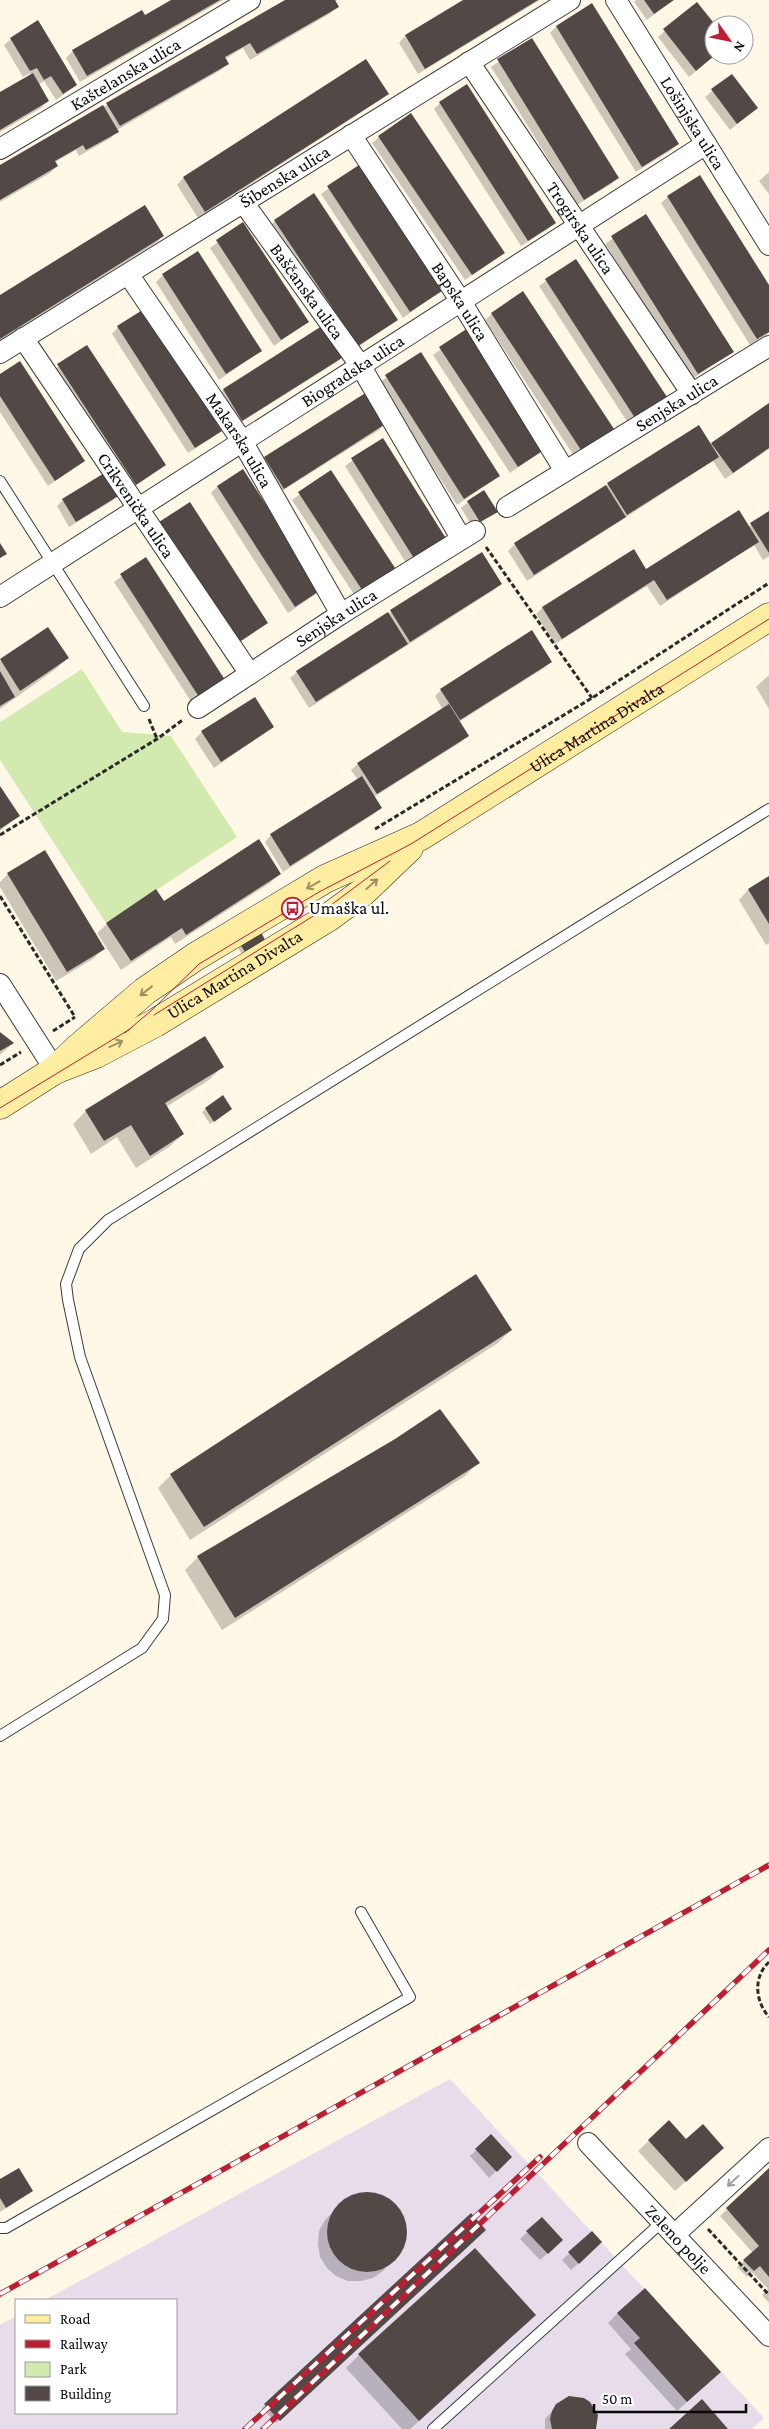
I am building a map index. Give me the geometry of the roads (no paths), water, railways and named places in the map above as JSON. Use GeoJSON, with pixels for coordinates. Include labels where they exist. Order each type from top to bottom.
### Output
{"type":"FeatureCollection","features":[{"type":"Feature","properties":{"kind":"street","name":"Kaštelanska ulica"},"geometry":{"type":"LineString","coordinates":[[0,148],[250,0]]}},
{"type":"Feature","properties":{"kind":"street","name":"Šibenska ulica"},"geometry":{"type":"LineString","coordinates":[[0,353],[570,0]]}},
{"type":"Feature","properties":{"kind":"street","name":"Lošinjska ulica"},"geometry":{"type":"LineString","coordinates":[[616,0],[768,239]]}},
{"type":"Feature","properties":{"kind":"street","name":"Trogirska ulica"},"geometry":{"type":"LineString","coordinates":[[469,62],[692,394]]}},
{"type":"Feature","properties":{"kind":"street","name":"Bapska ulica"},"geometry":{"type":"LineString","coordinates":[[351,135],[460,300],[565,471]]}},
{"type":"Feature","properties":{"kind":"street","name":"Biogradska ulica"},"geometry":{"type":"LineString","coordinates":[[0,597],[460,300],[706,144]]}},
{"type":"Feature","properties":{"kind":"street","name":"Baščanska ulica"},"geometry":{"type":"LineString","coordinates":[[243,202],[360,365],[468,534]]}},
{"type":"Feature","properties":{"kind":"street","name":"Makarska ulica"},"geometry":{"type":"LineString","coordinates":[[128,274],[242,441],[341,614]]}},
{"type":"Feature","properties":{"kind":"street","name":"Crikvenička ulica"},"geometry":{"type":"LineString","coordinates":[[24,338],[250,674]]}},
{"type":"Feature","properties":{"kind":"street","name":"Senjska ulica"},"geometry":{"type":"LineString","coordinates":[[507,508],[769,346]]}},
{"type":"Feature","properties":{"kind":"street","name":"Senjska ulica"},"geometry":{"type":"LineString","coordinates":[[198,708],[341,614],[468,534]]}},
{"type":"Feature","properties":{"kind":"street","name":"Ulica Martina Divalta"},"geometry":{"type":"LineString","coordinates":[[55,1070],[77,1048],[138,997],[190,960],[325,879],[421,836],[769,617]]}},
{"type":"Feature","properties":{"kind":"street","name":"Ulica Martina Divalta"},"geometry":{"type":"LineString","coordinates":[[0,1105],[55,1070],[96,1054],[155,1024],[329,917],[363,892],[421,836]]}},
{"type":"Feature","properties":{"kind":"street"},"geometry":{"type":"LineString","coordinates":[[0,984],[55,1070]]}},
{"type":"Feature","properties":{"kind":"street","name":"Zeleno polje"},"geometry":{"type":"LineString","coordinates":[[588,2143],[769,2336]]}},
{"type":"Feature","properties":{"kind":"street"},"geometry":{"type":"LineString","coordinates":[[668,2228],[695,2216],[769,2148]]}},
{"type":"Feature","properties":{"kind":"lane"},"geometry":{"type":"LineString","coordinates":[[0,481],[54,562],[144,706]]}},
{"type":"Feature","properties":{"kind":"lane"},"geometry":{"type":"LineString","coordinates":[[0,1736],[142,1648],[162,1619],[165,1595],[80,1357],[66,1284],[79,1249],[108,1220],[769,809]]}},
{"type":"Feature","properties":{"kind":"lane"},"geometry":{"type":"LineString","coordinates":[[0,2228],[6,2228],[410,1997],[360,1912]]}},
{"type":"Feature","properties":{"kind":"lane"},"geometry":{"type":"LineString","coordinates":[[433,2429],[668,2228]]}},
{"type":"Feature","properties":{"kind":"tram line"},"geometry":{"type":"LineString","coordinates":[[125,1033],[153,1009],[199,964],[319,892],[411,844],[769,619]]}},
{"type":"Feature","properties":{"kind":"tram line"},"geometry":{"type":"LineString","coordinates":[[154,1015],[331,905],[390,861]]}},
{"type":"Feature","properties":{"kind":"tram line"},"geometry":{"type":"LineString","coordinates":[[0,1108],[130,1029]]}},
{"type":"Feature","properties":{"kind":"railway"},"geometry":{"type":"LineString","coordinates":[[0,2294],[769,1865]]}},
{"type":"Feature","properties":{"kind":"railway"},"geometry":{"type":"LineString","coordinates":[[263,2429],[769,1950]]}},
{"type":"Feature","properties":{"kind":"railway"},"geometry":{"type":"LineString","coordinates":[[245,2429],[540,2157]]}},
{"type":"Feature","properties":{"kind":"place","name":"Umaška ul."},"geometry":{"type":"Point","coordinates":[293,908]}}]}
